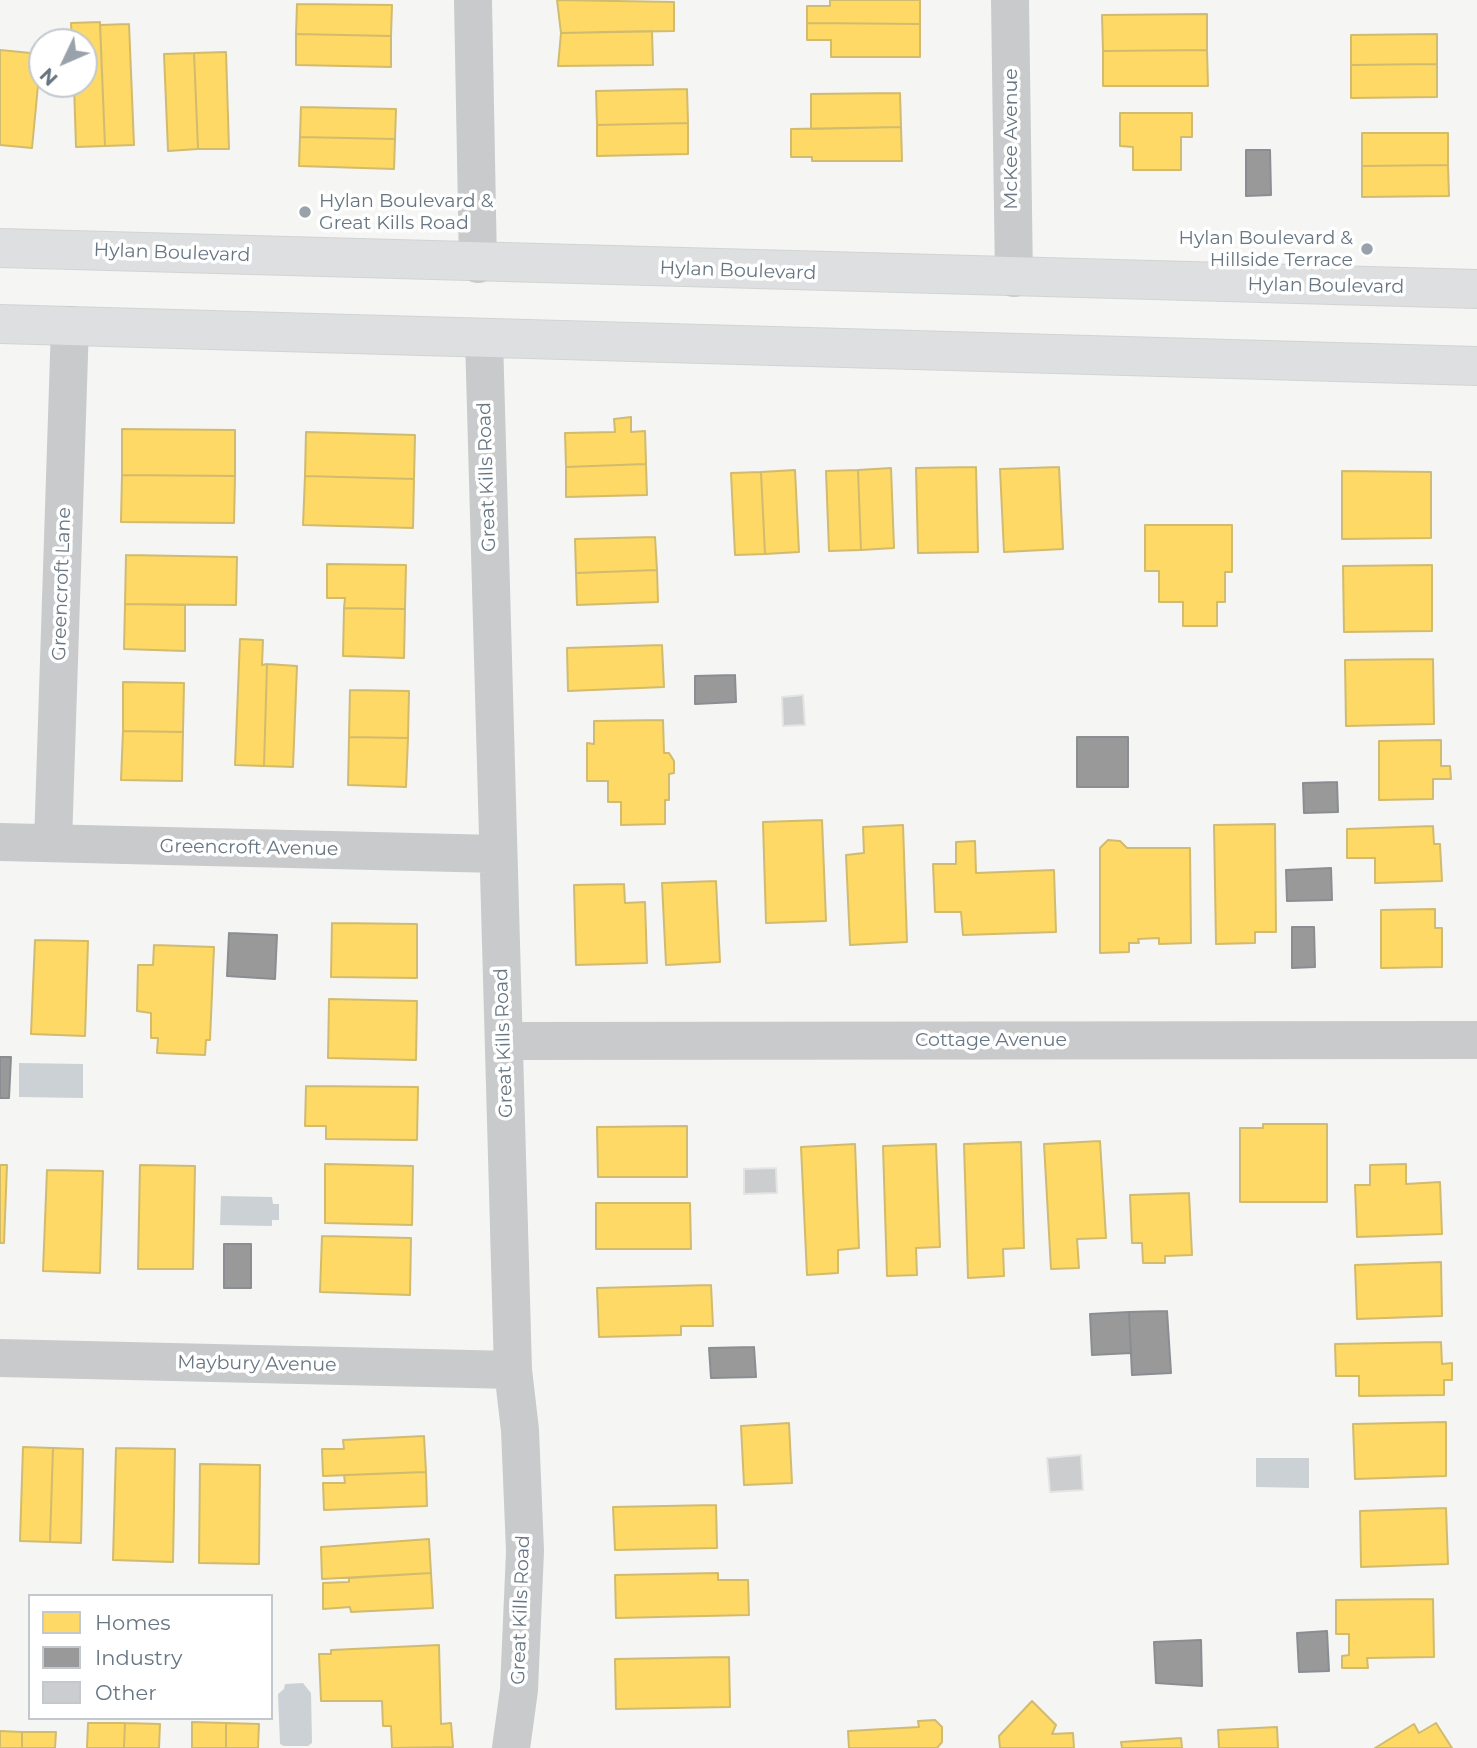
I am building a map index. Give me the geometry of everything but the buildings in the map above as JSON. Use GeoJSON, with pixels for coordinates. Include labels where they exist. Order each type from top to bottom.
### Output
{"type":"FeatureCollection","features":[{"type":"Feature","properties":{"kind":"main road","name":"Hylan Boulevard"},"geometry":{"type":"LineString","coordinates":[[0,248],[478,264],[1477,289]]}},
{"type":"Feature","properties":{"kind":"main road"},"geometry":{"type":"LineString","coordinates":[[0,324],[1477,366]]}},
{"type":"Feature","properties":{"kind":"street"},"geometry":{"type":"LineString","coordinates":[[473,0],[478,264]]}},
{"type":"Feature","properties":{"kind":"street","name":"McKee Avenue"},"geometry":{"type":"LineString","coordinates":[[1010,0],[1014,278]]}},
{"type":"Feature","properties":{"kind":"street","name":"Greencroft Lane"},"geometry":{"type":"LineString","coordinates":[[53,843],[70,325]]}},
{"type":"Feature","properties":{"kind":"street","name":"Great Kills Road"},"geometry":{"type":"LineString","coordinates":[[484,338],[513,1370],[520,1430],[525,1550],[519,1690],[511,1748]]}},
{"type":"Feature","properties":{"kind":"street","name":"Greencroft Avenue"},"geometry":{"type":"LineString","coordinates":[[0,842],[498,854]]}},
{"type":"Feature","properties":{"kind":"street","name":"Cottage Avenue"},"geometry":{"type":"LineString","coordinates":[[505,1041],[1477,1040]]}},
{"type":"Feature","properties":{"kind":"street","name":"Maybury Avenue"},"geometry":{"type":"LineString","coordinates":[[0,1358],[513,1370]]}},
{"type":"Feature","properties":{"kind":"shaded area"},"geometry":{"type":"Polygon","coordinates":[[[19,1063],[83,1064],[83,1098],[19,1097],[19,1063]]]}},
{"type":"Feature","properties":{"kind":"shaded area"},"geometry":{"type":"Polygon","coordinates":[[[221,1196],[272,1197],[273,1204],[279,1204],[279,1220],[272,1220],[272,1226],[220,1225],[221,1196]]]}},
{"type":"Feature","properties":{"kind":"shaded area"},"geometry":{"type":"Polygon","coordinates":[[[1256,1458],[1309,1458],[1309,1488],[1256,1487],[1256,1458]]]}},
{"type":"Feature","properties":{"kind":"shaded area"},"geometry":{"type":"Polygon","coordinates":[[[303,1683],[311,1693],[312,1743],[308,1746],[284,1746],[280,1744],[278,1694],[285,1684],[303,1683]]]}},
{"type":"Feature","properties":{"kind":"place","name":"Hylan Boulevard & Great Kills Road"},"geometry":{"type":"Point","coordinates":[305,212]}},
{"type":"Feature","properties":{"kind":"place","name":"Hylan Boulevard & Hillside Terrace"},"geometry":{"type":"Point","coordinates":[1367,249]}}]}
